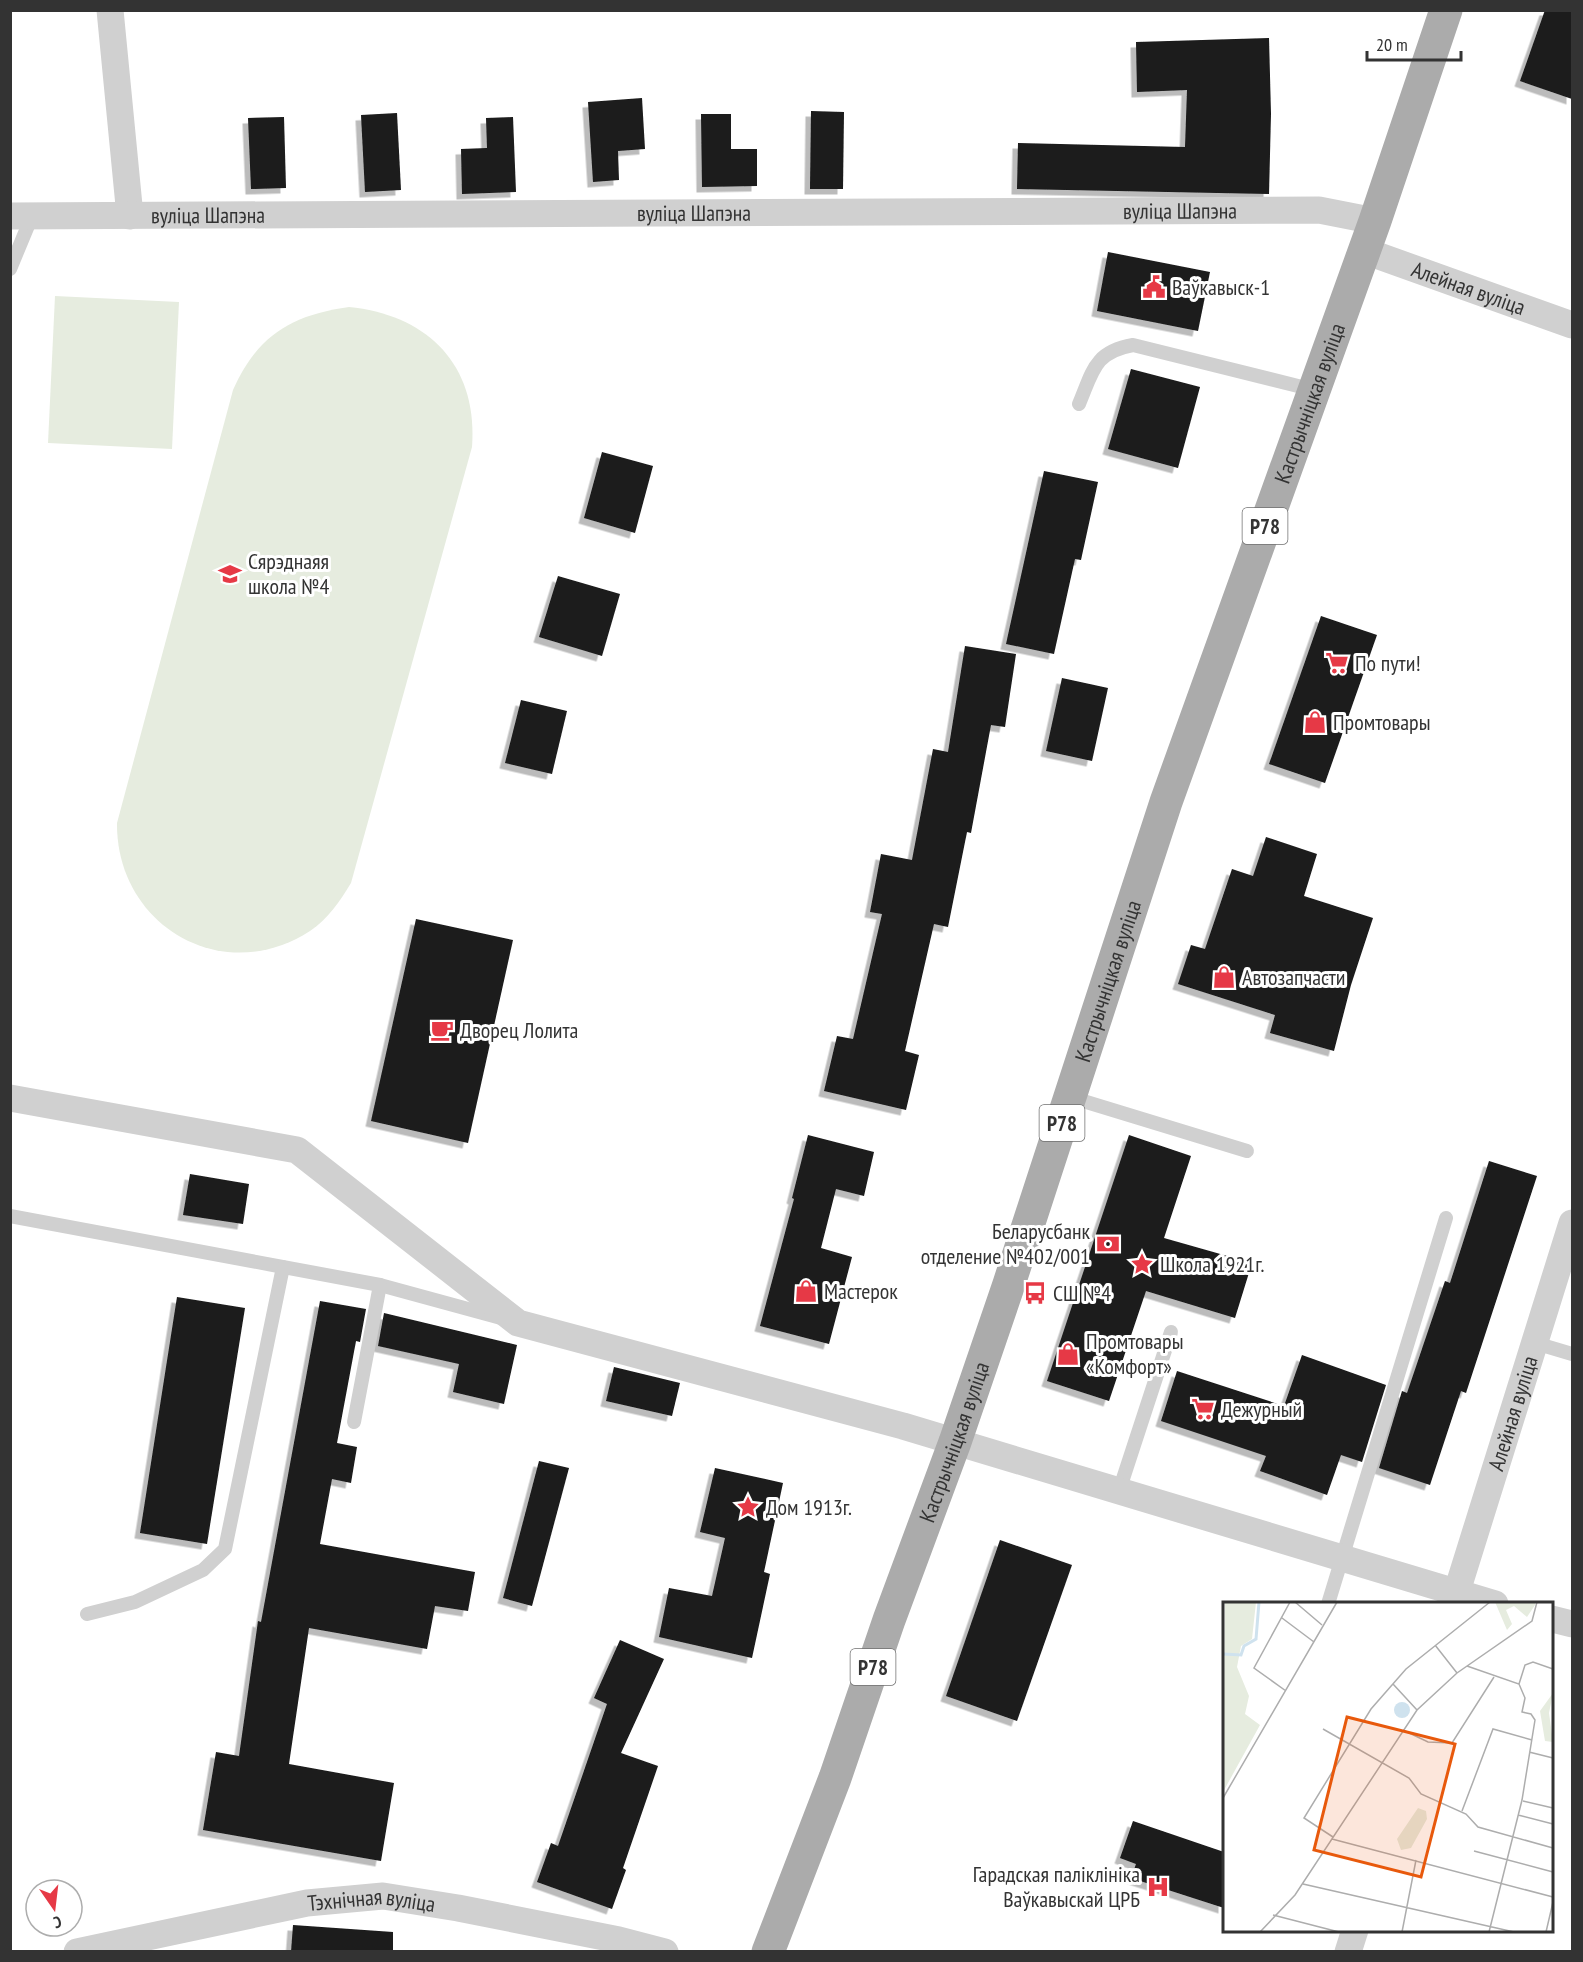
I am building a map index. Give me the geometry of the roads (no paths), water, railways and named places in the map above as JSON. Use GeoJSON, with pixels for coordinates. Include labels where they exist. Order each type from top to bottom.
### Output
{"type":"FeatureCollection","features":[{"type":"Feature","properties":{"kind":"main road","name":"Кастрычніцкая вуліца"},"geometry":{"type":"LineString","coordinates":[[768,1952],[835,1778],[889,1620],[955,1442],[1166,802],[1370,236],[1446,10]]}},
{"type":"Feature","properties":{"kind":"street"},"geometry":{"type":"LineString","coordinates":[[110,10],[130,216]]}},
{"type":"Feature","properties":{"kind":"street","name":"вуліца Шапэна"},"geometry":{"type":"LineString","coordinates":[[21,216],[1319,210],[1370,236]]}},
{"type":"Feature","properties":{"kind":"street","name":"Алейная вуліца"},"geometry":{"type":"LineString","coordinates":[[1370,236],[1572,325]]}},
{"type":"Feature","properties":{"kind":"street"},"geometry":{"type":"LineString","coordinates":[[10,1098],[297,1150],[518,1323],[903,1426],[1342,1559],[1455,1598],[1482,1602]]}},
{"type":"Feature","properties":{"kind":"street","name":"Алейная вуліца"},"geometry":{"type":"LineString","coordinates":[[1455,1598],[1572,1223]]}},
{"type":"Feature","properties":{"kind":"street","name":"Тэхнічная вуліца"},"geometry":{"type":"LineString","coordinates":[[77,1952],[307,1903],[383,1896],[469,1910],[619,1940],[665,1952]]}},
{"type":"Feature","properties":{"kind":"street"},"geometry":{"type":"LineString","coordinates":[[1348,1952],[1354,1932]]}},
{"type":"Feature","properties":{"kind":"lane"},"geometry":{"type":"LineString","coordinates":[[10,269],[21,216]]}},
{"type":"Feature","properties":{"kind":"lane"},"geometry":{"type":"LineString","coordinates":[[1079,404],[1096,363],[1116,348],[1133,345],[1314,390]]}},
{"type":"Feature","properties":{"kind":"lane"},"geometry":{"type":"LineString","coordinates":[[1070,1097],[1247,1151]]}},
{"type":"Feature","properties":{"kind":"lane"},"geometry":{"type":"LineString","coordinates":[[10,1216],[380,1285],[518,1323]]}},
{"type":"Feature","properties":{"kind":"lane"},"geometry":{"type":"LineString","coordinates":[[1329,1602],[1446,1218]]}},
{"type":"Feature","properties":{"kind":"lane"},"geometry":{"type":"LineString","coordinates":[[87,1614],[135,1602],[193,1575],[203,1570],[225,1549],[283,1267]]}},
{"type":"Feature","properties":{"kind":"lane"},"geometry":{"type":"LineString","coordinates":[[354,1422],[380,1285]]}},
{"type":"Feature","properties":{"kind":"lane"},"geometry":{"type":"LineString","coordinates":[[1119,1491],[1171,1332]]}},
{"type":"Feature","properties":{"kind":"lane"},"geometry":{"type":"LineString","coordinates":[[1535,1343],[1572,1354]]}},
{"type":"Feature","properties":{"kind":"place","name":"Ваўкавыск-1"},"geometry":{"type":"Point","coordinates":[1154,287]}},
{"type":"Feature","properties":{"kind":"place","name":"Сярэднаяя школа №4"},"geometry":{"type":"Point","coordinates":[230,574]}},
{"type":"Feature","properties":{"kind":"place","name":"По пути!"},"geometry":{"type":"Point","coordinates":[1337,663]}},
{"type":"Feature","properties":{"kind":"place","name":"Промтовары"},"geometry":{"type":"Point","coordinates":[1315,722]}},
{"type":"Feature","properties":{"kind":"place","name":"Автозапчасти"},"geometry":{"type":"Point","coordinates":[1224,977]}},
{"type":"Feature","properties":{"kind":"place","name":"Дворец Лолита"},"geometry":{"type":"Point","coordinates":[442,1030]}},
{"type":"Feature","properties":{"kind":"place","name":"Беларусбанк отделение №402/001"},"geometry":{"type":"Point","coordinates":[1108,1244]}},
{"type":"Feature","properties":{"kind":"place","name":"Школа 1921г."},"geometry":{"type":"Point","coordinates":[1142,1264]}},
{"type":"Feature","properties":{"kind":"place","name":"Мастерок"},"geometry":{"type":"Point","coordinates":[806,1291]}},
{"type":"Feature","properties":{"kind":"place","name":"СШ №4"},"geometry":{"type":"Point","coordinates":[1035,1293]}},
{"type":"Feature","properties":{"kind":"place","name":"Промтовары «Комфорт»"},"geometry":{"type":"Point","coordinates":[1068,1354]}},
{"type":"Feature","properties":{"kind":"place","name":"Дежурный"},"geometry":{"type":"Point","coordinates":[1203,1409]}},
{"type":"Feature","properties":{"kind":"place","name":"Дом 1913г."},"geometry":{"type":"Point","coordinates":[748,1507]}},
{"type":"Feature","properties":{"kind":"place","name":"Гарадская паліклініка Ваўкавыскай ЦРБ"},"geometry":{"type":"Point","coordinates":[1158,1887]}}]}
